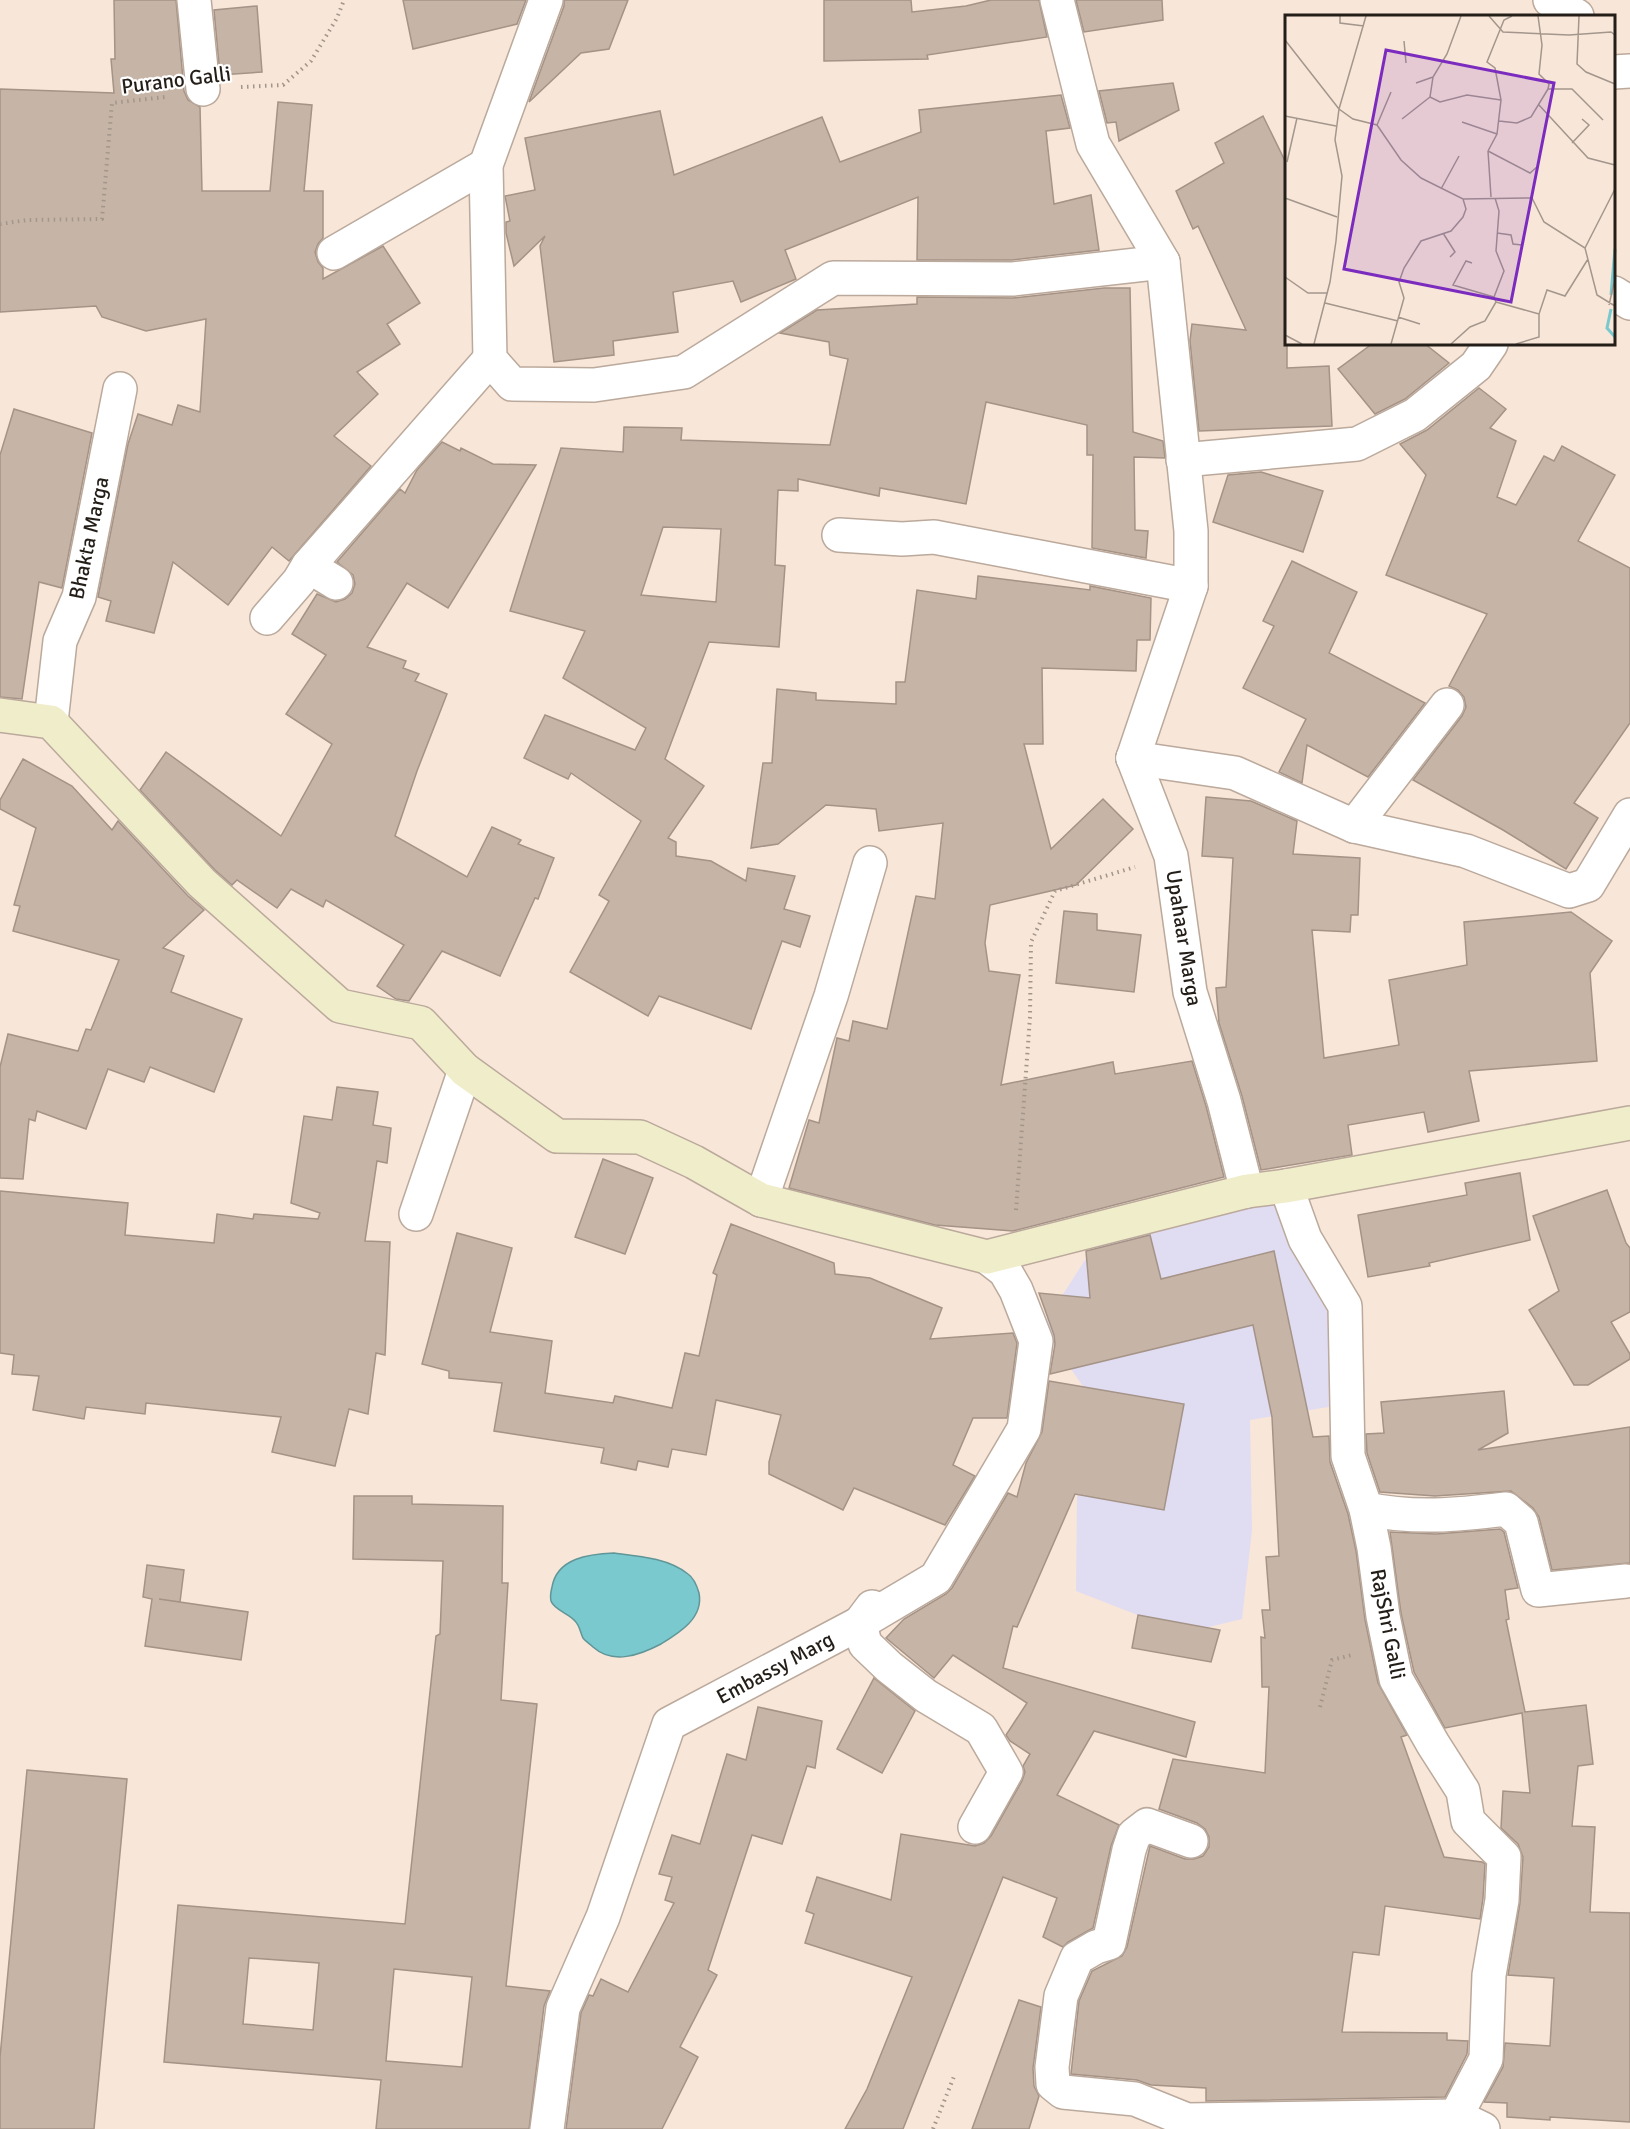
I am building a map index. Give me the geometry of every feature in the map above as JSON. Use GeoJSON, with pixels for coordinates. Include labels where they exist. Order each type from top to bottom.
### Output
{"type":"FeatureCollection","features":[{"type":"Feature","properties":{"kind":"street"},"geometry":{"type":"LineString","coordinates":[[194,0],[203,90]]}},
{"type":"Feature","properties":{"kind":"street"},"geometry":{"type":"LineString","coordinates":[[546,0],[486,165],[490,359],[512,384],[594,385],[684,372],[833,278],[1012,279],[1163,262]]}},
{"type":"Feature","properties":{"kind":"street"},"geometry":{"type":"LineString","coordinates":[[1057,0],[1093,144],[1163,262],[1191,531],[1191,586],[1133,758],[1235,773],[1354,826],[1466,851],[1569,891],[1588,885],[1630,815]]}},
{"type":"Feature","properties":{"kind":"street"},"geometry":{"type":"LineString","coordinates":[[1550,0],[1574,15]]}},
{"type":"Feature","properties":{"kind":"street"},"geometry":{"type":"LineString","coordinates":[[1615,72],[1630,71]]}},
{"type":"Feature","properties":{"kind":"street"},"geometry":{"type":"LineString","coordinates":[[334,253],[486,165]]}},
{"type":"Feature","properties":{"kind":"street"},"geometry":{"type":"LineString","coordinates":[[1615,294],[1630,303]]}},
{"type":"Feature","properties":{"kind":"street"},"geometry":{"type":"LineString","coordinates":[[1183,460],[1357,444],[1415,415],[1476,366],[1490,345]]}},
{"type":"Feature","properties":{"kind":"street"},"geometry":{"type":"LineString","coordinates":[[267,618],[299,581],[308,566],[490,359]]}},
{"type":"Feature","properties":{"kind":"street","name":"Bhakta Marga"},"geometry":{"type":"LineString","coordinates":[[51,722],[60,641],[79,597],[120,389]]}},
{"type":"Feature","properties":{"kind":"street"},"geometry":{"type":"LineString","coordinates":[[839,535],[902,539],[934,537],[1191,586]]}},
{"type":"Feature","properties":{"kind":"street"},"geometry":{"type":"LineString","coordinates":[[308,566],[336,583]]}},
{"type":"Feature","properties":{"kind":"street"},"geometry":{"type":"LineString","coordinates":[[1354,826],[1447,705]]}},
{"type":"Feature","properties":{"kind":"street"},"geometry":{"type":"LineString","coordinates":[[0,715],[51,722],[202,883],[340,1006],[421,1023],[465,1070],[557,1136],[640,1137],[694,1162],[761,1200],[987,1257],[1247,1191],[1286,1186],[1630,1123]]}},
{"type":"Feature","properties":{"kind":"street","name":"Upahaar Marga"},"geometry":{"type":"LineString","coordinates":[[1133,758],[1171,856],[1190,992],[1224,1101],[1247,1191]]}},
{"type":"Feature","properties":{"kind":"street"},"geometry":{"type":"LineString","coordinates":[[761,1200],[831,996],[870,863]]}},
{"type":"Feature","properties":{"kind":"street"},"geometry":{"type":"LineString","coordinates":[[416,1214],[465,1070]]}},
{"type":"Feature","properties":{"kind":"street","name":"RajShri Galli"},"geometry":{"type":"LineString","coordinates":[[1286,1186],[1305,1239],[1345,1306],[1348,1456],[1366,1509],[1383,1616],[1396,1679],[1463,1791],[1468,1821],[1504,1857],[1502,1900],[1489,1976],[1486,2059],[1469,2123]]}},
{"type":"Feature","properties":{"kind":"street","name":"Embassy Marg"},"geometry":{"type":"LineString","coordinates":[[546,2129],[563,2008],[603,1917],[669,1724],[867,1613],[936,1578],[1024,1429],[1036,1341],[1016,1290],[1005,1270],[987,1257]]}},
{"type":"Feature","properties":{"kind":"street"},"geometry":{"type":"LineString","coordinates":[[1366,1509],[1396,1515],[1463,1514],[1506,1509],[1521,1522],[1538,1590],[1626,1581]]}},
{"type":"Feature","properties":{"kind":"street"},"geometry":{"type":"LineString","coordinates":[[867,1613],[865,1644],[889,1667],[926,1696],[981,1729],[1006,1772],[975,1827]]}},
{"type":"Feature","properties":{"kind":"street"},"geometry":{"type":"LineString","coordinates":[[1191,1840],[1147,1825],[1134,1835],[1109,1943],[1096,1947],[1077,1958],[1061,1996],[1052,2067],[1053,2084],[1064,2092],[1135,2099],[1187,2120],[1469,2123]]}},
{"type":"Feature","properties":{"kind":"path","name":"Purano Galli"},"geometry":{"type":"LineString","coordinates":[[0,224],[27,220],[102,219],[112,103],[148,100],[203,90],[283,85],[311,61],[338,18],[344,0]]}},
{"type":"Feature","properties":{"kind":"path"},"geometry":{"type":"LineString","coordinates":[[987,1257],[1014,1245],[1030,1017],[1030,942],[1055,891],[1171,856]]}},
{"type":"Feature","properties":{"kind":"path"},"geometry":{"type":"LineString","coordinates":[[933,2129],[955,2074]]}},
{"type":"Feature","properties":{"kind":"shaded area"},"geometry":{"type":"Polygon","coordinates":[[[1277,1198],[1352,1331],[1364,1401],[1250,1420],[1252,1530],[1242,1619],[1184,1633],[1076,1591],[1077,1498],[1098,1408],[1042,1327],[1087,1257],[1109,1233],[1277,1198]]]}},
{"type":"Feature","properties":{"kind":"water"},"geometry":{"type":"Polygon","coordinates":[[[614,1553],[671,1564],[690,1576],[699,1593],[698,1610],[689,1624],[668,1640],[636,1655],[609,1656],[593,1647],[583,1638],[575,1621],[555,1607],[551,1599],[555,1577],[567,1564],[585,1557],[614,1553]]]}},
{"type":"Feature","properties":{"kind":"building"},"geometry":{"type":"Polygon","coordinates":[[[114,0],[176,0],[184,91],[188,100],[200,107],[202,191],[270,191],[278,102],[312,105],[304,191],[323,191],[323,238],[315,252],[323,268],[323,279],[383,246],[420,303],[387,324],[400,344],[357,372],[378,394],[334,436],[371,466],[289,561],[272,547],[228,605],[173,562],[154,633],[106,621],[111,601],[98,597],[128,444],[138,414],[172,425],[178,405],[200,412],[206,319],[146,331],[102,317],[96,306],[0,312],[0,89],[114,93],[111,59],[115,59],[114,0]]]}},
{"type":"Feature","properties":{"kind":"building"},"geometry":{"type":"Polygon","coordinates":[[[403,0],[526,0],[517,24],[413,49],[403,0]]]}},
{"type":"Feature","properties":{"kind":"building"},"geometry":{"type":"Polygon","coordinates":[[[564,0],[628,0],[609,49],[581,53],[529,102],[564,6],[564,0]]]}},
{"type":"Feature","properties":{"kind":"building"},"geometry":{"type":"Polygon","coordinates":[[[824,0],[911,0],[912,12],[966,6],[991,0],[1039,0],[1047,37],[927,55],[928,59],[824,61],[824,0]]]}},
{"type":"Feature","properties":{"kind":"building"},"geometry":{"type":"Polygon","coordinates":[[[1076,0],[1162,0],[1163,20],[1084,32],[1076,0]]]}},
{"type":"Feature","properties":{"kind":"building"},"geometry":{"type":"Polygon","coordinates":[[[257,6],[262,72],[220,75],[214,10],[257,6]]]}},
{"type":"Feature","properties":{"kind":"building"},"geometry":{"type":"Polygon","coordinates":[[[1173,83],[1179,110],[1119,141],[1116,122],[1107,123],[1099,91],[1173,83]]]}},
{"type":"Feature","properties":{"kind":"building"},"geometry":{"type":"Polygon","coordinates":[[[1061,95],[1070,128],[1046,131],[1054,204],[1091,195],[1099,250],[1012,260],[917,260],[918,197],[785,250],[796,279],[741,302],[733,281],[673,292],[678,332],[613,341],[614,355],[554,362],[540,246],[545,236],[514,266],[506,233],[506,222],[510,221],[505,196],[535,190],[525,138],[660,111],[674,175],[822,117],[840,162],[921,132],[919,110],[1061,95]]]}},
{"type":"Feature","properties":{"kind":"building"},"geometry":{"type":"Polygon","coordinates":[[[1263,116],[1285,161],[1287,368],[1329,366],[1332,426],[1199,431],[1190,341],[1192,324],[1246,330],[1198,226],[1193,229],[1176,191],[1224,163],[1215,143],[1263,116]]]}},
{"type":"Feature","properties":{"kind":"building"},"geometry":{"type":"Polygon","coordinates":[[[1104,288],[1130,288],[1133,432],[1163,441],[1165,458],[1134,457],[1135,530],[1148,531],[1146,558],[1092,548],[1093,455],[1087,455],[1087,425],[986,402],[966,504],[880,488],[879,496],[798,479],[798,491],[778,490],[775,565],[785,566],[779,647],[709,642],[665,759],[704,786],[668,838],[676,842],[676,856],[711,861],[746,881],[748,868],[795,876],[784,909],[810,916],[800,947],[782,941],[751,1029],[659,996],[648,1016],[570,972],[609,901],[599,895],[641,821],[571,773],[568,779],[524,758],[545,715],[635,750],[646,728],[563,678],[585,631],[510,611],[561,448],[623,452],[624,427],[682,428],[681,440],[830,445],[848,359],[830,355],[829,342],[780,333],[817,310],[917,304],[917,297],[1013,298],[1104,288]],[[663,527],[641,595],[716,602],[721,529],[663,527]]]}},
{"type":"Feature","properties":{"kind":"building"},"geometry":{"type":"Polygon","coordinates":[[[1371,345],[1426,345],[1449,363],[1405,399],[1375,414],[1338,369],[1371,345]]]}},
{"type":"Feature","properties":{"kind":"building"},"geometry":{"type":"Polygon","coordinates":[[[1479,388],[1506,409],[1490,428],[1516,441],[1497,497],[1516,505],[1544,456],[1554,461],[1562,446],[1615,475],[1578,541],[1630,568],[1630,723],[1574,803],[1598,818],[1566,869],[1503,830],[1413,780],[1462,716],[1466,707],[1464,697],[1458,690],[1449,686],[1487,614],[1386,575],[1426,475],[1400,444],[1427,430],[1479,388]]]}},
{"type":"Feature","properties":{"kind":"building"},"geometry":{"type":"Polygon","coordinates":[[[14,409],[92,433],[62,588],[39,582],[22,699],[0,697],[0,455],[14,409]]]}},
{"type":"Feature","properties":{"kind":"building"},"geometry":{"type":"Polygon","coordinates":[[[442,442],[460,451],[461,448],[493,464],[536,465],[448,608],[407,583],[367,647],[406,661],[403,668],[419,674],[415,681],[447,694],[395,836],[467,877],[492,827],[521,840],[518,844],[554,858],[538,899],[535,898],[500,976],[442,951],[409,1001],[396,999],[377,986],[404,945],[326,900],[323,907],[291,889],[277,908],[237,880],[232,885],[140,790],[166,752],[281,836],[332,744],[286,714],[326,655],[292,634],[317,594],[336,602],[352,593],[355,584],[353,575],[337,562],[400,489],[405,493],[417,470],[442,442]]]}},
{"type":"Feature","properties":{"kind":"building"},"geometry":{"type":"Polygon","coordinates":[[[1261,472],[1323,491],[1303,552],[1213,522],[1228,475],[1261,472]]]}},
{"type":"Feature","properties":{"kind":"building"},"geometry":{"type":"Polygon","coordinates":[[[1292,561],[1357,592],[1329,653],[1425,703],[1368,777],[1307,745],[1302,783],[1279,772],[1306,719],[1243,688],[1274,626],[1263,621],[1292,561]]]}},
{"type":"Feature","properties":{"kind":"building"},"geometry":{"type":"Polygon","coordinates":[[[978,576],[1090,590],[1090,586],[1151,598],[1150,640],[1137,640],[1136,671],[1042,668],[1043,744],[1024,744],[1051,849],[1103,799],[1133,829],[1076,885],[990,905],[985,943],[989,971],[1020,975],[1001,1085],[1113,1062],[1115,1074],[1192,1061],[1224,1177],[1013,1231],[935,1225],[789,1188],[809,1120],[819,1123],[837,1038],[849,1041],[853,1021],[887,1029],[916,896],[935,899],[943,823],[879,831],[876,809],[826,805],[778,844],[751,848],[763,763],[772,763],[777,689],[816,693],[816,700],[896,704],[896,682],[905,682],[917,590],[976,599],[978,576]]]}},
{"type":"Feature","properties":{"kind":"building"},"geometry":{"type":"Polygon","coordinates":[[[23,759],[72,786],[112,830],[118,821],[204,910],[163,948],[184,956],[171,992],[242,1019],[214,1092],[150,1067],[144,1082],[108,1069],[86,1129],[37,1111],[35,1121],[29,1119],[23,1179],[0,1178],[0,1067],[8,1034],[78,1051],[86,1029],[91,1030],[119,960],[13,931],[20,906],[14,905],[36,828],[0,809],[0,800],[23,759]]]}},
{"type":"Feature","properties":{"kind":"building"},"geometry":{"type":"Polygon","coordinates":[[[1206,797],[1251,801],[1297,821],[1293,854],[1360,858],[1358,915],[1351,915],[1350,932],[1312,930],[1324,1058],[1399,1045],[1389,980],[1467,965],[1464,922],[1571,912],[1612,941],[1590,973],[1597,1061],[1469,1071],[1479,1121],[1428,1132],[1424,1112],[1348,1125],[1352,1155],[1261,1170],[1242,1096],[1219,1023],[1216,988],[1226,987],[1233,858],[1202,856],[1206,797]]]}},
{"type":"Feature","properties":{"kind":"building"},"geometry":{"type":"Polygon","coordinates":[[[1064,911],[1097,914],[1097,930],[1141,935],[1134,992],[1056,983],[1064,911]]]}},
{"type":"Feature","properties":{"kind":"building"},"geometry":{"type":"Polygon","coordinates":[[[337,1087],[378,1092],[373,1125],[391,1128],[387,1163],[377,1161],[365,1241],[390,1242],[385,1355],[376,1353],[368,1414],[349,1409],[335,1466],[272,1452],[281,1417],[146,1403],[145,1414],[86,1407],[84,1419],[33,1410],[39,1376],[12,1374],[14,1355],[0,1353],[0,1191],[128,1203],[125,1235],[214,1243],[217,1214],[253,1219],[254,1214],[318,1219],[320,1213],[291,1203],[304,1116],[332,1120],[337,1087]]]}},
{"type":"Feature","properties":{"kind":"building"},"geometry":{"type":"Polygon","coordinates":[[[603,1159],[653,1178],[625,1254],[575,1237],[603,1159]]]}},
{"type":"Feature","properties":{"kind":"building"},"geometry":{"type":"Polygon","coordinates":[[[1520,1173],[1530,1240],[1429,1263],[1430,1266],[1368,1277],[1358,1215],[1467,1195],[1465,1183],[1520,1173]]]}},
{"type":"Feature","properties":{"kind":"building"},"geometry":{"type":"Polygon","coordinates":[[[1607,1190],[1626,1243],[1630,1248],[1630,1312],[1611,1322],[1630,1354],[1630,1359],[1588,1385],[1574,1385],[1529,1310],[1559,1291],[1533,1216],[1607,1190]]]}},
{"type":"Feature","properties":{"kind":"building"},"geometry":{"type":"Polygon","coordinates":[[[731,1224],[834,1263],[835,1274],[870,1278],[942,1308],[930,1339],[1013,1333],[1017,1343],[1007,1418],[973,1418],[953,1465],[975,1476],[945,1525],[854,1488],[843,1510],[769,1474],[769,1462],[781,1415],[716,1400],[706,1455],[672,1449],[668,1467],[638,1461],[636,1470],[601,1463],[604,1448],[494,1431],[502,1383],[449,1378],[449,1371],[422,1364],[457,1233],[512,1248],[490,1332],[552,1341],[545,1393],[613,1403],[615,1396],[672,1408],[685,1353],[699,1356],[717,1275],[713,1273],[731,1224]]]}},
{"type":"Feature","properties":{"kind":"building"},"geometry":{"type":"Polygon","coordinates":[[[1150,1235],[1161,1279],[1274,1251],[1313,1437],[1329,1436],[1330,1462],[1348,1514],[1378,1683],[1407,1735],[1401,1737],[1444,1857],[1485,1864],[1480,1919],[1385,1906],[1379,1955],[1353,1952],[1342,2032],[1447,2033],[1447,2040],[1468,2041],[1467,2054],[1445,2097],[1206,2101],[1206,2088],[1151,2085],[1137,2080],[1071,2074],[1079,2001],[1092,1971],[1122,1956],[1127,1947],[1150,1846],[1185,1859],[1203,1856],[1209,1847],[1209,1837],[1205,1829],[1197,1823],[1159,1809],[1173,1759],[1265,1773],[1269,1687],[1262,1687],[1261,1637],[1265,1638],[1262,1610],[1270,1610],[1266,1557],[1279,1556],[1272,1417],[1253,1325],[1050,1374],[1055,1344],[1054,1335],[1039,1293],[1090,1298],[1086,1251],[1150,1235]]]}},
{"type":"Feature","properties":{"kind":"building"},"geometry":{"type":"Polygon","coordinates":[[[1049,1381],[1184,1404],[1164,1510],[1075,1494],[1017,1627],[1013,1626],[1003,1668],[1195,1722],[1186,1757],[1094,1731],[1057,1795],[1119,1825],[1111,1846],[1093,1928],[1063,1947],[1043,1937],[1057,1898],[1003,1877],[903,2129],[845,2129],[867,2089],[912,1977],[805,1943],[814,1914],[806,1911],[817,1877],[891,1900],[901,1834],[975,1846],[984,1843],[991,1836],[1022,1781],[1025,1772],[1023,1766],[1030,1754],[1010,1741],[1006,1735],[1027,1703],[953,1655],[934,1678],[886,1638],[904,1619],[952,1588],[1008,1493],[1017,1497],[1026,1463],[1042,1432],[1049,1381]]]}},
{"type":"Feature","properties":{"kind":"building"},"geometry":{"type":"Polygon","coordinates":[[[1504,1391],[1508,1433],[1478,1450],[1630,1427],[1630,1563],[1552,1570],[1539,1517],[1533,1508],[1511,1491],[1435,1496],[1380,1492],[1367,1453],[1366,1434],[1384,1433],[1381,1402],[1504,1391]]]}},
{"type":"Feature","properties":{"kind":"building"},"geometry":{"type":"Polygon","coordinates":[[[354,1496],[412,1496],[412,1504],[503,1506],[502,1583],[508,1583],[501,1700],[537,1704],[506,1986],[550,1991],[544,2006],[529,2129],[376,2129],[381,2080],[164,2062],[178,1905],[405,1924],[436,1636],[440,1634],[443,1561],[353,1559],[354,1496]],[[249,1958],[243,2024],[313,2030],[319,1963],[249,1958]],[[394,1969],[386,2061],[462,2067],[472,1977],[394,1969]]]}},
{"type":"Feature","properties":{"kind":"building"},"geometry":{"type":"Polygon","coordinates":[[[1500,1529],[1504,1532],[1518,1588],[1505,1590],[1509,1619],[1506,1620],[1525,1712],[1586,1705],[1593,1764],[1578,1766],[1572,1826],[1595,1827],[1590,1912],[1630,1913],[1630,2122],[1507,2117],[1507,2103],[1484,2102],[1503,2067],[1505,2043],[1550,2046],[1554,1978],[1508,1975],[1520,1903],[1523,1857],[1518,1844],[1501,1828],[1503,1791],[1530,1793],[1522,1713],[1445,1728],[1414,1672],[1401,1613],[1390,1532],[1436,1534],[1500,1529]]]}},
{"type":"Feature","properties":{"kind":"building"},"geometry":{"type":"Polygon","coordinates":[[[147,1565],[184,1570],[180,1602],[159,1599],[248,1612],[241,1660],[145,1646],[152,1599],[143,1597],[147,1565]]]}},
{"type":"Feature","properties":{"kind":"building"},"geometry":{"type":"Polygon","coordinates":[[[1138,1615],[1220,1630],[1211,1662],[1132,1648],[1138,1615]]]}},
{"type":"Feature","properties":{"kind":"building"},"geometry":{"type":"Polygon","coordinates":[[[874,1678],[915,1711],[882,1773],[837,1749],[874,1678]]]}},
{"type":"Feature","properties":{"kind":"building"},"geometry":{"type":"Polygon","coordinates":[[[758,1707],[822,1721],[815,1768],[807,1766],[782,1844],[752,1835],[708,1970],[717,1975],[680,2047],[698,2057],[662,2129],[566,2129],[581,2013],[589,1995],[593,1996],[601,1979],[628,1992],[674,1903],[665,1900],[672,1877],[659,1874],[672,1835],[700,1844],[727,1754],[746,1760],[758,1707]]]}},
{"type":"Feature","properties":{"kind":"building"},"geometry":{"type":"Polygon","coordinates":[[[27,1770],[127,1779],[94,2129],[0,2129],[0,2057],[27,1770]]]}},
{"type":"Feature","properties":{"kind":"building"},"geometry":{"type":"Polygon","coordinates":[[[1019,2000],[1041,2007],[1033,2068],[1034,2086],[1039,2096],[1029,2129],[972,2129],[1019,2000]]]}}]}
